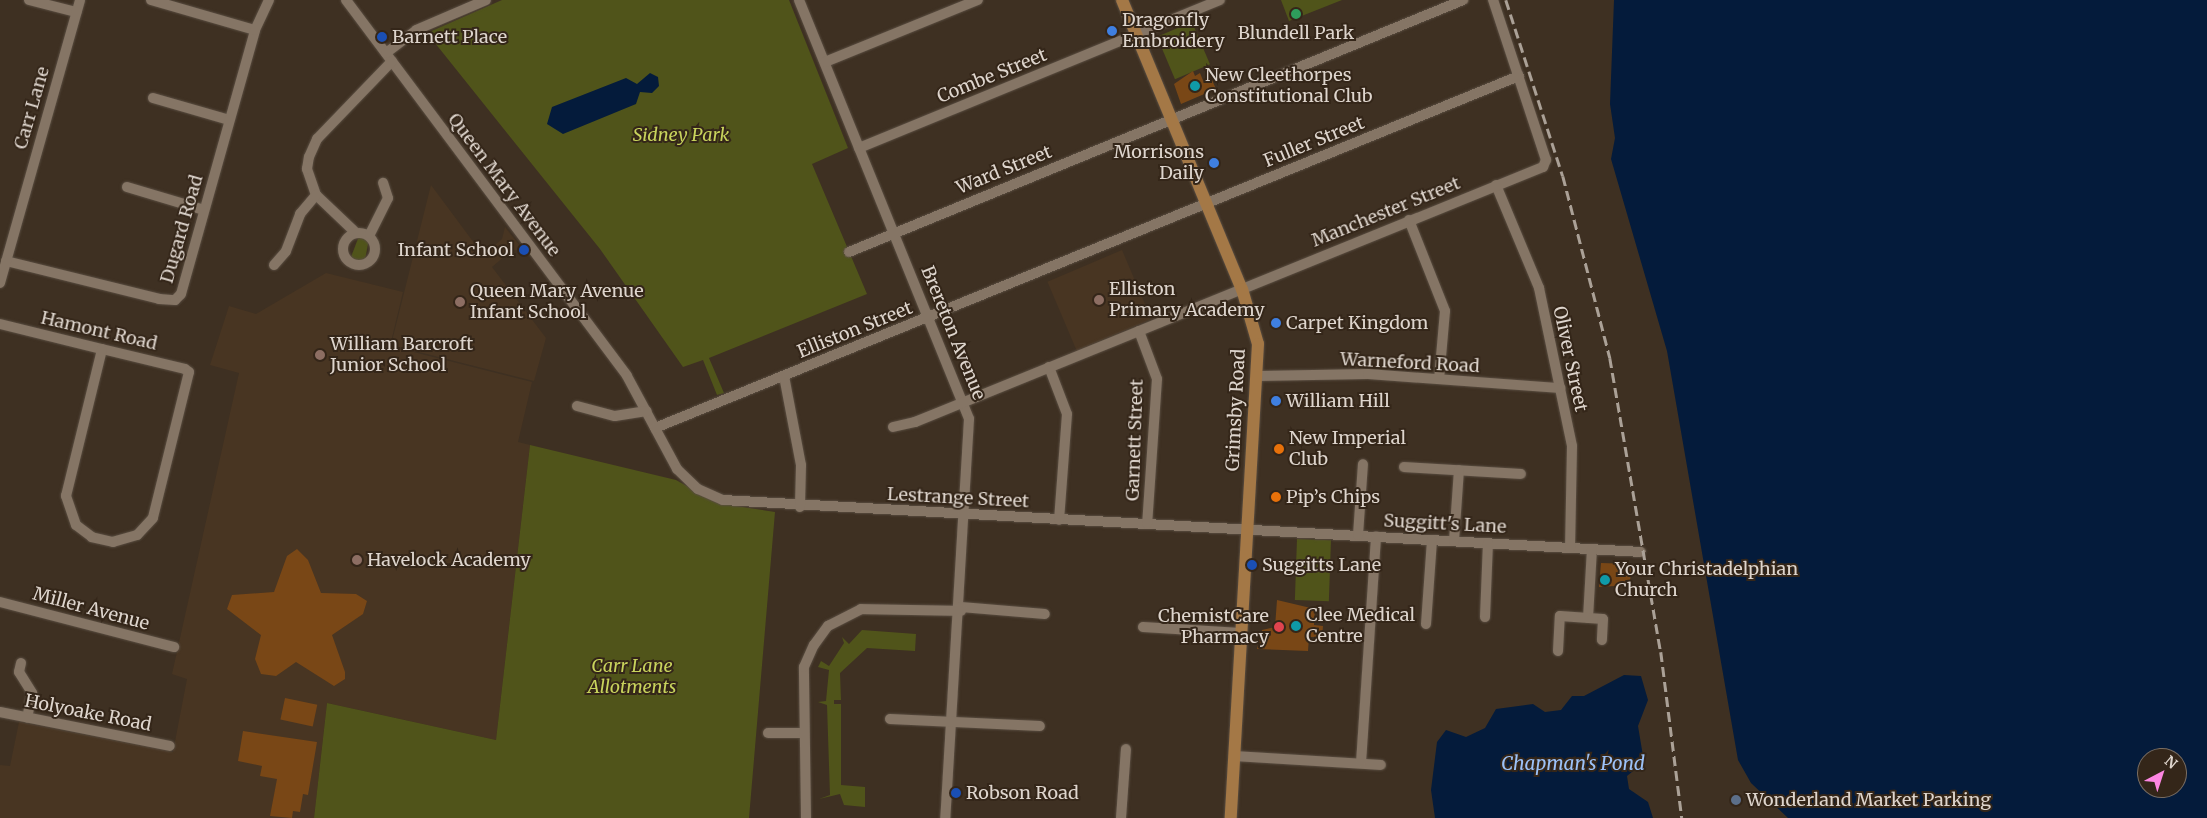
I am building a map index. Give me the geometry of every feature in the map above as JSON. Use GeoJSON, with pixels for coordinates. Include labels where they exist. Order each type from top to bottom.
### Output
{"type":"FeatureCollection","features":[{"type":"Feature","properties":{"kind":"main road","name":"Grimsby Road"},"geometry":{"type":"LineString","coordinates":[[1122,0],[1205,204],[1242,289],[1258,344],[1258,376],[1247,529],[1231,818]]}},
{"type":"Feature","properties":{"kind":"street"},"geometry":{"type":"LineString","coordinates":[[29,0],[76,12]]}},
{"type":"Feature","properties":{"kind":"street","name":"Carr Lane"},"geometry":{"type":"LineString","coordinates":[[0,283],[4,263],[80,0]]}},
{"type":"Feature","properties":{"kind":"street"},"geometry":{"type":"LineString","coordinates":[[151,0],[255,30]]}},
{"type":"Feature","properties":{"kind":"street","name":"Dugard Road"},"geometry":{"type":"LineString","coordinates":[[4,263],[175,300],[186,285],[204,210],[255,30],[269,0]]}},
{"type":"Feature","properties":{"kind":"street","name":"Queen Mary Avenue"},"geometry":{"type":"LineString","coordinates":[[346,0],[627,376],[677,469]]}},
{"type":"Feature","properties":{"kind":"street"},"geometry":{"type":"LineString","coordinates":[[370,234],[354,232],[316,195],[307,169],[317,139],[389,57],[416,30],[486,0]]}},
{"type":"Feature","properties":{"kind":"street","name":"Brereton Avenue"},"geometry":{"type":"LineString","coordinates":[[799,0],[895,232],[969,419],[961,609],[945,818]]}},
{"type":"Feature","properties":{"kind":"street"},"geometry":{"type":"LineString","coordinates":[[825,62],[978,0]]}},
{"type":"Feature","properties":{"kind":"street","name":"Combe Street"},"geometry":{"type":"LineString","coordinates":[[859,148],[1220,0]]}},
{"type":"Feature","properties":{"kind":"street","name":"Ward Street"},"geometry":{"type":"LineString","coordinates":[[849,252],[1463,0]]}},
{"type":"Feature","properties":{"kind":"street"},"geometry":{"type":"LineString","coordinates":[[1493,0],[1519,76]]}},
{"type":"Feature","properties":{"kind":"street","name":"Manchester Street"},"geometry":{"type":"LineString","coordinates":[[893,426],[1049,367],[1543,167],[1546,160],[1519,76]]}},
{"type":"Feature","properties":{"kind":"street","name":"Fuller Street"},"geometry":{"type":"LineString","coordinates":[[1205,204],[1519,76]]}},
{"type":"Feature","properties":{"kind":"street"},"geometry":{"type":"LineString","coordinates":[[153,98],[229,120]]}},
{"type":"Feature","properties":{"kind":"street"},"geometry":{"type":"LineString","coordinates":[[354,232],[344,255],[358,268],[368,264],[373,244],[370,234],[392,198],[383,183]]}},
{"type":"Feature","properties":{"kind":"street","name":"Oliver Street"},"geometry":{"type":"LineString","coordinates":[[1496,185],[1539,288],[1572,446],[1570,548]]}},
{"type":"Feature","properties":{"kind":"street"},"geometry":{"type":"LineString","coordinates":[[127,187],[204,210]]}},
{"type":"Feature","properties":{"kind":"street"},"geometry":{"type":"LineString","coordinates":[[274,265],[286,251],[300,214],[316,195]]}},
{"type":"Feature","properties":{"kind":"street","name":"Elliston Street"},"geometry":{"type":"LineString","coordinates":[[656,428],[1205,204]]}},
{"type":"Feature","properties":{"kind":"street"},"geometry":{"type":"LineString","coordinates":[[1409,220],[1445,311],[1439,379]]}},
{"type":"Feature","properties":{"kind":"street","name":"Hamont Road"},"geometry":{"type":"LineString","coordinates":[[0,324],[102,348],[189,372],[153,518],[137,535],[113,542],[92,537],[76,525],[66,502],[74,461],[102,348]]}},
{"type":"Feature","properties":{"kind":"street","name":"Garnett Street"},"geometry":{"type":"LineString","coordinates":[[1139,331],[1157,379],[1147,524]]}},
{"type":"Feature","properties":{"kind":"street"},"geometry":{"type":"LineString","coordinates":[[1049,367],[1067,414],[1059,520]]}},
{"type":"Feature","properties":{"kind":"street"},"geometry":{"type":"LineString","coordinates":[[784,376],[801,465],[800,507]]}},
{"type":"Feature","properties":{"kind":"street","name":"Warneford Road"},"geometry":{"type":"LineString","coordinates":[[1258,376],[1439,379],[1560,388]]}},
{"type":"Feature","properties":{"kind":"street"},"geometry":{"type":"LineString","coordinates":[[577,406],[615,416],[647,411]]}},
{"type":"Feature","properties":{"kind":"street"},"geometry":{"type":"LineString","coordinates":[[1358,535],[1362,464]]}},
{"type":"Feature","properties":{"kind":"street"},"geometry":{"type":"LineString","coordinates":[[1404,467],[1521,474]]}},
{"type":"Feature","properties":{"kind":"street","name":"Lestrange Street"},"geometry":{"type":"LineString","coordinates":[[677,469],[698,489],[723,500],[800,507],[1247,529]]}},
{"type":"Feature","properties":{"kind":"street"},"geometry":{"type":"LineString","coordinates":[[1454,541],[1459,470]]}},
{"type":"Feature","properties":{"kind":"street","name":"Suggitt's Lane"},"geometry":{"type":"LineString","coordinates":[[1247,529],[1641,552]]}},
{"type":"Feature","properties":{"kind":"street"},"geometry":{"type":"LineString","coordinates":[[1361,764],[1376,536]]}},
{"type":"Feature","properties":{"kind":"street"},"geometry":{"type":"LineString","coordinates":[[1426,624],[1432,540]]}},
{"type":"Feature","properties":{"kind":"street"},"geometry":{"type":"LineString","coordinates":[[1485,617],[1488,543]]}},
{"type":"Feature","properties":{"kind":"street"},"geometry":{"type":"LineString","coordinates":[[1588,618],[1592,549]]}},
{"type":"Feature","properties":{"kind":"street","name":"Miller Avenue"},"geometry":{"type":"LineString","coordinates":[[0,602],[174,647]]}},
{"type":"Feature","properties":{"kind":"street"},"geometry":{"type":"LineString","coordinates":[[806,818],[804,667],[828,626],[861,609],[961,609],[1045,614]]}},
{"type":"Feature","properties":{"kind":"street"},"geometry":{"type":"LineString","coordinates":[[1558,651],[1560,616],[1603,619],[1602,640]]}},
{"type":"Feature","properties":{"kind":"street"},"geometry":{"type":"LineString","coordinates":[[1142,627],[1241,633]]}},
{"type":"Feature","properties":{"kind":"street"},"geometry":{"type":"LineString","coordinates":[[21,663],[19,672],[32,693],[27,718]]}},
{"type":"Feature","properties":{"kind":"street","name":"Holyoake Road"},"geometry":{"type":"LineString","coordinates":[[0,712],[170,746]]}},
{"type":"Feature","properties":{"kind":"street"},"geometry":{"type":"LineString","coordinates":[[890,719],[1040,726]]}},
{"type":"Feature","properties":{"kind":"street"},"geometry":{"type":"LineString","coordinates":[[768,733],[804,733]]}},
{"type":"Feature","properties":{"kind":"street"},"geometry":{"type":"LineString","coordinates":[[1122,818],[1126,749]]}},
{"type":"Feature","properties":{"kind":"street"},"geometry":{"type":"LineString","coordinates":[[1235,756],[1381,765]]}},
{"type":"Feature","properties":{"kind":"shaded area","name":"Queen Mary Avenue Infant School"},"geometry":{"type":"Polygon","coordinates":[[[431,185],[483,255],[502,239],[505,227],[524,251],[512,250],[492,267],[546,338],[534,381],[391,345],[431,185]]]}},
{"type":"Feature","properties":{"kind":"shaded area","name":"Elliston Primary Academy"},"geometry":{"type":"Polygon","coordinates":[[[1122,250],[1151,319],[1077,351],[1047,282],[1122,250]]]}},
{"type":"Feature","properties":{"kind":"shaded area","name":"Havelock Academy"},"geometry":{"type":"Polygon","coordinates":[[[326,273],[403,292],[390,346],[532,382],[518,442],[530,445],[496,740],[327,703],[314,818],[0,818],[0,765],[10,766],[19,722],[173,752],[187,679],[172,674],[239,373],[210,365],[229,306],[256,314],[326,273]]]}},
{"type":"Feature","properties":{"kind":"green space","name":"Sidney Park"},"geometry":{"type":"Polygon","coordinates":[[[502,0],[789,0],[848,148],[812,164],[867,294],[709,358],[724,393],[717,395],[703,360],[683,367],[600,249],[427,33],[502,0]]]}},
{"type":"Feature","properties":{"kind":"green space","name":"Blundell Park"},"geometry":{"type":"Polygon","coordinates":[[[1281,0],[1342,0],[1289,21],[1281,0]]]}},
{"type":"Feature","properties":{"kind":"green space"},"geometry":{"type":"Polygon","coordinates":[[[1192,22],[1210,64],[1175,79],[1157,37],[1192,22]]]}},
{"type":"Feature","properties":{"kind":"green space"},"geometry":{"type":"Polygon","coordinates":[[[359,236],[368,239],[368,244],[365,260],[357,263],[351,257],[359,236]]]}},
{"type":"Feature","properties":{"kind":"green space","name":"Carr Lane Allotments"},"geometry":{"type":"Polygon","coordinates":[[[530,445],[676,480],[717,503],[775,512],[749,818],[314,818],[327,703],[496,740],[530,445]]]}},
{"type":"Feature","properties":{"kind":"green space"},"geometry":{"type":"Polygon","coordinates":[[[1297,539],[1331,540],[1329,601],[1295,600],[1297,539]]]}},
{"type":"Feature","properties":{"kind":"green space"},"geometry":{"type":"Polygon","coordinates":[[[862,630],[916,634],[915,651],[867,648],[840,673],[841,700],[834,700],[834,704],[841,704],[841,785],[865,787],[865,807],[844,805],[840,794],[819,799],[830,795],[827,705],[818,702],[826,701],[829,670],[818,667],[821,661],[829,666],[844,643],[842,637],[849,644],[862,630]]]}},
{"type":"Feature","properties":{"kind":"water"},"geometry":{"type":"Polygon","coordinates":[[[1614,0],[2207,0],[2207,818],[1788,818],[1751,783],[1738,760],[1667,351],[1611,159],[1615,138],[1610,104],[1614,0]]]}},
{"type":"Feature","properties":{"kind":"water"},"geometry":{"type":"Polygon","coordinates":[[[650,73],[658,77],[659,86],[652,93],[640,92],[636,104],[563,134],[547,124],[552,107],[626,78],[637,84],[650,73]]]}},
{"type":"Feature","properties":{"kind":"water","name":"Chapman's Pond"},"geometry":{"type":"Polygon","coordinates":[[[1624,675],[1641,676],[1648,700],[1638,726],[1644,762],[1627,776],[1629,789],[1648,802],[1653,818],[1435,818],[1431,790],[1437,742],[1446,730],[1466,737],[1485,728],[1496,709],[1533,704],[1545,712],[1561,710],[1572,696],[1584,696],[1624,675]]]}},
{"type":"Feature","properties":{"kind":"building","name":"New Cleethorpes Constitutional Club"},"geometry":{"type":"Polygon","coordinates":[[[1193,71],[1195,76],[1200,73],[1204,83],[1212,80],[1216,89],[1181,104],[1174,84],[1193,71]]]}},
{"type":"Feature","properties":{"kind":"building","name":"Havelock Academy"},"geometry":{"type":"Polygon","coordinates":[[[297,549],[308,560],[321,593],[356,594],[367,601],[363,614],[332,635],[345,672],[345,679],[334,686],[296,662],[276,676],[261,674],[255,659],[261,635],[227,609],[232,595],[274,592],[287,556],[297,549]]]}},
{"type":"Feature","properties":{"kind":"building"},"geometry":{"type":"Polygon","coordinates":[[[1601,563],[1631,564],[1630,585],[1599,587],[1601,563]]]}},
{"type":"Feature","properties":{"kind":"building","name":"Clee Medical Centre"},"geometry":{"type":"Polygon","coordinates":[[[1277,600],[1315,609],[1314,625],[1323,626],[1322,637],[1309,637],[1308,651],[1257,649],[1262,630],[1275,627],[1277,600]]]}},
{"type":"Feature","properties":{"kind":"building"},"geometry":{"type":"Polygon","coordinates":[[[285,698],[317,705],[313,726],[280,720],[285,698]]]}},
{"type":"Feature","properties":{"kind":"building"},"geometry":{"type":"Polygon","coordinates":[[[243,731],[317,742],[308,795],[303,794],[300,812],[293,811],[292,818],[270,816],[277,779],[260,776],[262,766],[238,761],[243,731]]]}},
{"type":"Feature","properties":{"kind":"railway"},"geometry":{"type":"LineString","coordinates":[[1506,0],[1563,176],[1610,358],[1661,652],[1682,818]]}},
{"type":"Feature","properties":{"kind":"place","name":"Blundell Park"},"geometry":{"type":"Point","coordinates":[1296,14]}},
{"type":"Feature","properties":{"kind":"place","name":"Dragonfly Embroidery"},"geometry":{"type":"Point","coordinates":[1112,31]}},
{"type":"Feature","properties":{"kind":"place","name":"Barnett Place"},"geometry":{"type":"Point","coordinates":[382,37]}},
{"type":"Feature","properties":{"kind":"place","name":"New Cleethorpes Constitutional Club"},"geometry":{"type":"Point","coordinates":[1195,86]}},
{"type":"Feature","properties":{"kind":"place","name":"Morrisons Daily"},"geometry":{"type":"Point","coordinates":[1214,163]}},
{"type":"Feature","properties":{"kind":"place","name":"Infant School"},"geometry":{"type":"Point","coordinates":[524,250]}},
{"type":"Feature","properties":{"kind":"place","name":"Elliston Primary Academy"},"geometry":{"type":"Point","coordinates":[1099,300]}},
{"type":"Feature","properties":{"kind":"place","name":"Queen Mary Avenue Infant School"},"geometry":{"type":"Point","coordinates":[460,302]}},
{"type":"Feature","properties":{"kind":"place","name":"Carpet Kingdom"},"geometry":{"type":"Point","coordinates":[1276,323]}},
{"type":"Feature","properties":{"kind":"place","name":"William Barcroft Junior School"},"geometry":{"type":"Point","coordinates":[320,355]}},
{"type":"Feature","properties":{"kind":"place","name":"William Hill"},"geometry":{"type":"Point","coordinates":[1276,401]}},
{"type":"Feature","properties":{"kind":"place","name":"New Imperial Club"},"geometry":{"type":"Point","coordinates":[1279,449]}},
{"type":"Feature","properties":{"kind":"place","name":"Pip’s Chips"},"geometry":{"type":"Point","coordinates":[1276,497]}},
{"type":"Feature","properties":{"kind":"place","name":"Havelock Academy"},"geometry":{"type":"Point","coordinates":[357,560]}},
{"type":"Feature","properties":{"kind":"place","name":"Suggitts Lane"},"geometry":{"type":"Point","coordinates":[1252,565]}},
{"type":"Feature","properties":{"kind":"place","name":"Your Christadelphian Church"},"geometry":{"type":"Point","coordinates":[1605,580]}},
{"type":"Feature","properties":{"kind":"place","name":"Clee Medical Centre"},"geometry":{"type":"Point","coordinates":[1296,626]}},
{"type":"Feature","properties":{"kind":"place","name":"ChemistCare Pharmacy"},"geometry":{"type":"Point","coordinates":[1279,627]}},
{"type":"Feature","properties":{"kind":"place","name":"Robson Road"},"geometry":{"type":"Point","coordinates":[956,793]}},
{"type":"Feature","properties":{"kind":"place","name":"Wonderland Market Parking"},"geometry":{"type":"Point","coordinates":[1736,800]}}]}
